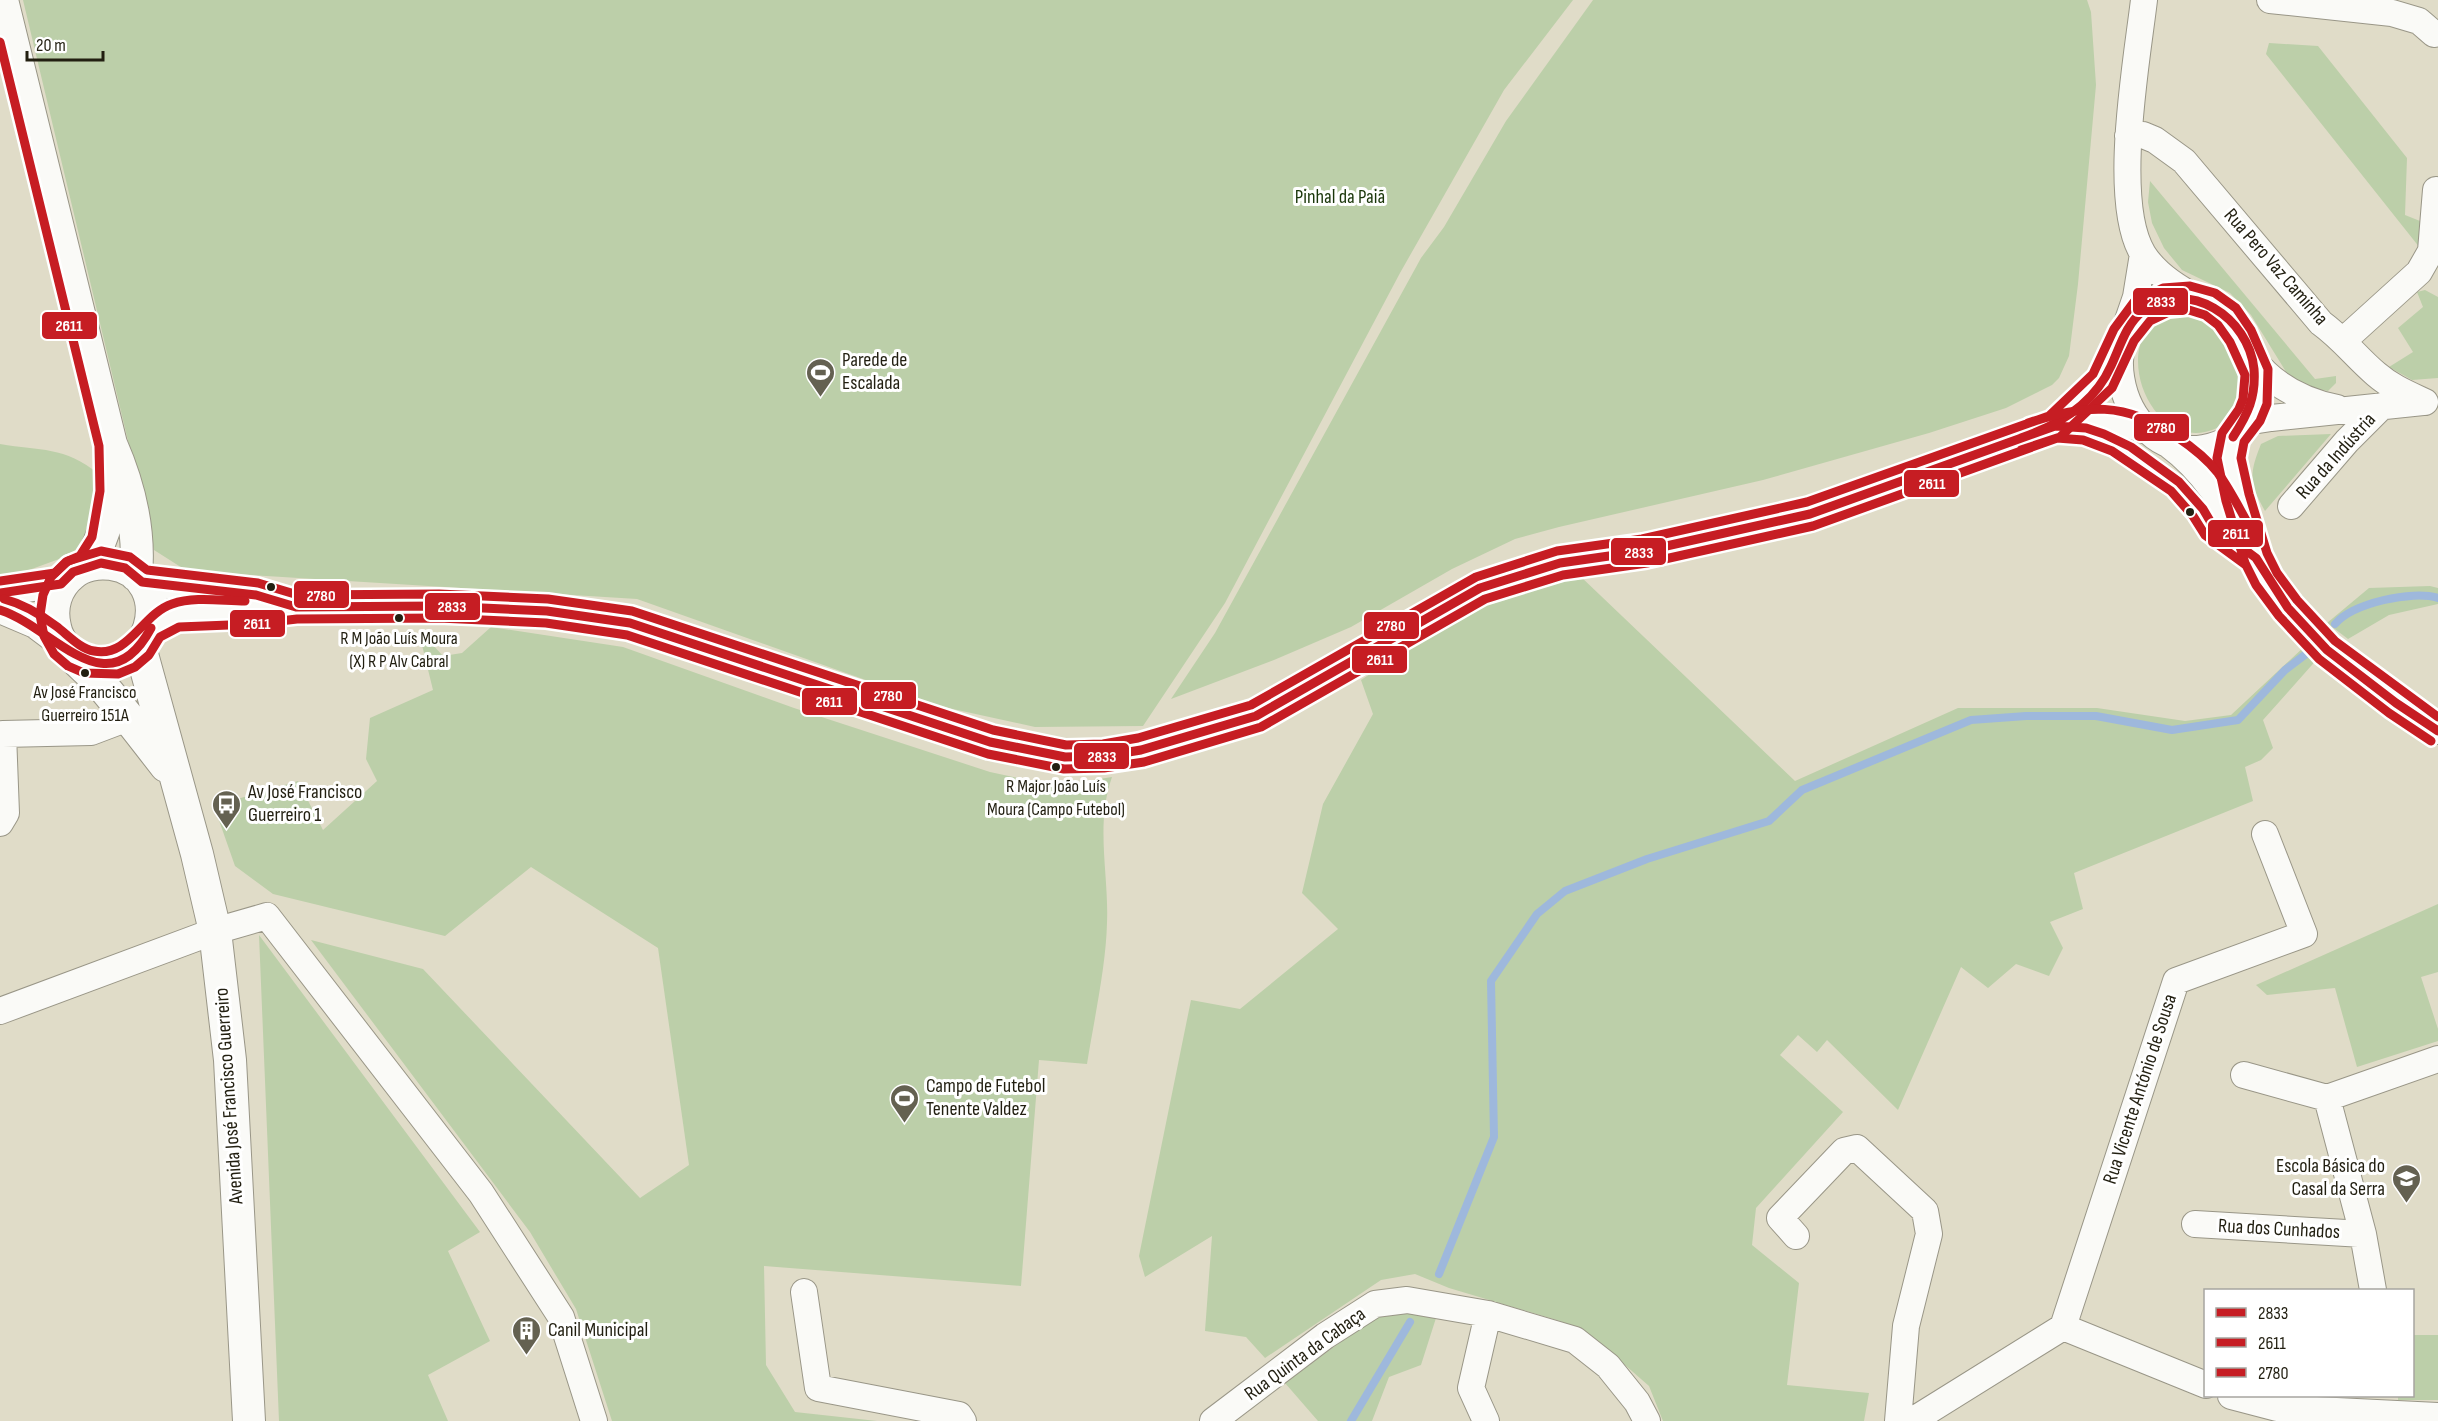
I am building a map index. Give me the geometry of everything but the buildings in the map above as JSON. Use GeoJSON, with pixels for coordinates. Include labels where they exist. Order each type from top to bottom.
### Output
{"type":"FeatureCollection","features":[{"type":"Feature","properties":{"kind":"main road"},"geometry":{"type":"LineString","coordinates":[[2,0],[111,444],[126,488],[138,546],[139,579],[152,604],[146,638],[130,656],[110,663],[88,662],[69,651]]}},
{"type":"Feature","properties":{"kind":"main road"},"geometry":{"type":"LineString","coordinates":[[88,565],[102,542],[109,518],[112,492],[111,444]]}},
{"type":"Feature","properties":{"kind":"main road"},"geometry":{"type":"LineString","coordinates":[[139,579],[113,564],[88,565],[73,572],[62,584],[54,599],[52,615],[55,631],[69,651],[128,718],[174,776]]}},
{"type":"Feature","properties":{"kind":"main road","name":"Avenida José Francisco Guerreiro"},"geometry":{"type":"LineString","coordinates":[[146,638],[174,776],[197,854],[214,931],[230,1060],[249,1421]]}},
{"type":"Feature","properties":{"kind":"street"},"geometry":{"type":"LineString","coordinates":[[2055,426],[2094,391],[2112,366],[2136,297],[2143,254],[2131,210],[2128,136],[2144,0]]}},
{"type":"Feature","properties":{"kind":"street"},"geometry":{"type":"LineString","coordinates":[[2271,0],[2392,13],[2419,21],[2434,34]]}},
{"type":"Feature","properties":{"kind":"street","name":"Rua Pero Vaz Caminha"},"geometry":{"type":"LineString","coordinates":[[2128,136],[2143,135],[2155,140],[2184,161],[2321,323],[2344,340],[2384,380],[2432,402]]}},
{"type":"Feature","properties":{"kind":"street"},"geometry":{"type":"LineString","coordinates":[[2344,340],[2419,272],[2431,251],[2436,190]]}},
{"type":"Feature","properties":{"kind":"street"},"geometry":{"type":"LineString","coordinates":[[2143,254],[2173,284],[2219,309],[2231,321],[2253,359],[2258,386],[2250,415],[2238,432],[2229,458],[2232,478],[2256,558]]}},
{"type":"Feature","properties":{"kind":"street"},"geometry":{"type":"LineString","coordinates":[[2147,431],[2133,410],[2121,378],[2118,365],[2121,342],[2137,316],[2152,305],[2179,298],[2202,301]]}},
{"type":"Feature","properties":{"kind":"street","name":"Rua da Indústria"},"geometry":{"type":"LineString","coordinates":[[2253,359],[2283,387],[2310,401],[2343,409]]}},
{"type":"Feature","properties":{"kind":"street","name":"Rua da Indústria"},"geometry":{"type":"LineString","coordinates":[[2238,432],[2253,421],[2271,418],[2306,416],[2343,409],[2432,402]]}},
{"type":"Feature","properties":{"kind":"street","name":"Rua da Indústria"},"geometry":{"type":"LineString","coordinates":[[2290,506],[2347,441],[2382,406]]}},
{"type":"Feature","properties":{"kind":"street"},"geometry":{"type":"LineString","coordinates":[[146,638],[176,615],[254,612],[296,607],[439,606],[547,610],[630,623],[990,742],[1065,757],[1104,756],[1141,750],[1256,716],[1480,588],[1560,563],[1644,551],[1810,514],[2055,426],[2110,419],[2147,431],[2169,445],[2202,473],[2267,579],[2288,608],[2327,650],[2396,703],[2438,731]]}},
{"type":"Feature","properties":{"kind":"street"},"geometry":{"type":"LineString","coordinates":[[2169,445],[2194,449],[2238,432]]}},
{"type":"Feature","properties":{"kind":"street"},"geometry":{"type":"LineString","coordinates":[[139,579],[256,595],[296,607]]}},
{"type":"Feature","properties":{"kind":"street"},"geometry":{"type":"LineString","coordinates":[[0,593],[62,584]]}},
{"type":"Feature","properties":{"kind":"street"},"geometry":{"type":"LineString","coordinates":[[0,610],[35,625],[69,651]]}},
{"type":"Feature","properties":{"kind":"street"},"geometry":{"type":"LineString","coordinates":[[0,823],[6,813],[3,734],[91,732],[128,718]]}},
{"type":"Feature","properties":{"kind":"street","name":"Rua Vicente António de Sousa"},"geometry":{"type":"LineString","coordinates":[[2063,1327],[2176,981],[2304,934],[2265,834]]}},
{"type":"Feature","properties":{"kind":"street"},"geometry":{"type":"LineString","coordinates":[[0,1011],[214,931],[267,916],[481,1193],[561,1317],[594,1421]]}},
{"type":"Feature","properties":{"kind":"street"},"geometry":{"type":"LineString","coordinates":[[2244,1075],[2327,1098],[2438,1059]]}},
{"type":"Feature","properties":{"kind":"street"},"geometry":{"type":"LineString","coordinates":[[2327,1098],[2363,1234],[2373,1289]]}},
{"type":"Feature","properties":{"kind":"street"},"geometry":{"type":"LineString","coordinates":[[1796,1236],[1780,1218],[1844,1151],[1857,1148],[1925,1211],[1929,1234],[1906,1326],[1898,1421]]}},
{"type":"Feature","properties":{"kind":"street","name":"Rua dos Cunhados"},"geometry":{"type":"LineString","coordinates":[[2195,1224],[2363,1234]]}},
{"type":"Feature","properties":{"kind":"street"},"geometry":{"type":"LineString","coordinates":[[804,1292],[819,1388],[959,1415],[963,1421]]}},
{"type":"Feature","properties":{"kind":"street","name":"Rua Quinta da Cabaça"},"geometry":{"type":"LineString","coordinates":[[1213,1421],[1325,1336],[1376,1304],[1407,1300],[1488,1314],[1575,1340],[1608,1366],[1637,1402],[1647,1421]]}},
{"type":"Feature","properties":{"kind":"street"},"geometry":{"type":"LineString","coordinates":[[1486,1421],[1471,1388],[1488,1314]]}},
{"type":"Feature","properties":{"kind":"street"},"geometry":{"type":"LineString","coordinates":[[1912,1421],[2063,1327],[2204,1385]]}},
{"type":"Feature","properties":{"kind":"street"},"geometry":{"type":"LineString","coordinates":[[2238,1397],[2277,1408],[2365,1404],[2438,1416]]}},
{"type":"Feature","properties":{"kind":"green space","name":"Pinhal da Paiã"},"geometry":{"type":"Polygon","coordinates":[[[23,0],[1573,0],[1504,90],[1400,273],[1225,603],[1143,726],[1035,727],[939,706],[637,599],[187,571],[154,550],[23,0]]]}},
{"type":"Feature","properties":{"kind":"green space"},"geometry":{"type":"Polygon","coordinates":[[[1593,0],[2087,0],[2091,12],[2096,85],[2078,284],[2069,356],[2059,378],[2052,385],[2006,408],[1929,433],[1763,480],[1515,539],[1452,569],[1351,627],[1274,660],[1171,699],[1215,633],[1421,258],[1444,227],[1506,121],[1593,0]]]}},
{"type":"Feature","properties":{"kind":"green space"},"geometry":{"type":"Polygon","coordinates":[[[2269,43],[2318,46],[2407,158],[2405,215],[2425,223],[2420,248],[2266,54],[2269,43]]]}},
{"type":"Feature","properties":{"kind":"green space"},"geometry":{"type":"Polygon","coordinates":[[[2150,181],[2315,379],[2336,376],[2336,383],[2328,391],[2303,387],[2288,375],[2251,315],[2230,293],[2182,270],[2164,248],[2152,223],[2148,202],[2150,181]]]}},
{"type":"Feature","properties":{"kind":"green space"},"geometry":{"type":"Polygon","coordinates":[[[2425,290],[2438,297],[2438,378],[2412,380],[2389,367],[2413,352],[2398,328],[2423,307],[2417,292],[2425,290]]]}},
{"type":"Feature","properties":{"kind":"green space"},"geometry":{"type":"Polygon","coordinates":[[[2188,315],[2210,322],[2222,334],[2235,366],[2239,386],[2237,406],[2227,422],[2217,428],[2191,433],[2169,424],[2152,406],[2141,382],[2138,358],[2144,335],[2160,320],[2188,315]]]}},
{"type":"Feature","properties":{"kind":"green space"},"geometry":{"type":"Polygon","coordinates":[[[2331,434],[2265,511],[2252,478],[2254,463],[2261,444],[2278,436],[2331,434]]]}},
{"type":"Feature","properties":{"kind":"green space"},"geometry":{"type":"Polygon","coordinates":[[[0,444],[63,454],[75,458],[99,474],[102,493],[88,537],[73,554],[18,574],[0,575],[0,444]]]}},
{"type":"Feature","properties":{"kind":"green space"},"geometry":{"type":"Polygon","coordinates":[[[1579,575],[1795,781],[1958,708],[2097,708],[2185,721],[2231,715],[2305,646],[2319,657],[2263,720],[2273,748],[2261,760],[2245,767],[2253,801],[2074,873],[2083,909],[2050,922],[2063,948],[2049,976],[2016,964],[1988,988],[1961,967],[1898,1110],[1827,1040],[1817,1052],[1798,1035],[1780,1055],[1843,1112],[1756,1208],[1752,1245],[1799,1283],[1787,1385],[1869,1393],[1864,1421],[1663,1421],[1649,1386],[1617,1358],[1560,1321],[1449,1288],[1415,1274],[1381,1280],[1265,1358],[1246,1337],[1205,1331],[1212,1236],[1145,1277],[1139,1256],[1191,1000],[1240,1009],[1338,929],[1302,893],[1323,804],[1373,714],[1361,680],[1464,614],[1519,589],[1549,580],[1579,575]]]}},
{"type":"Feature","properties":{"kind":"green space"},"geometry":{"type":"Polygon","coordinates":[[[2430,586],[2438,588],[2438,604],[2389,615],[2348,639],[2327,623],[2369,588],[2430,586]]]}},
{"type":"Feature","properties":{"kind":"green space"},"geometry":{"type":"Polygon","coordinates":[[[491,627],[623,647],[794,708],[990,772],[1056,786],[1112,777],[1104,813],[1103,831],[1107,905],[1106,940],[1087,1064],[1039,1060],[1021,1286],[764,1266],[766,1365],[795,1412],[877,1421],[612,1421],[576,1309],[530,1232],[311,940],[423,969],[640,1198],[689,1165],[658,948],[531,867],[445,936],[273,894],[235,866],[214,806],[298,781],[323,830],[377,781],[366,759],[370,718],[433,690],[421,641],[432,644],[443,656],[462,653],[491,627]]]}},
{"type":"Feature","properties":{"kind":"green space"},"geometry":{"type":"Polygon","coordinates":[[[2438,904],[2438,972],[2421,977],[2438,1029],[2438,1041],[2357,1067],[2335,988],[2267,995],[2256,985],[2438,904]]]}},
{"type":"Feature","properties":{"kind":"green space"},"geometry":{"type":"Polygon","coordinates":[[[259,935],[480,1232],[448,1251],[490,1341],[428,1375],[448,1421],[279,1421],[259,935]]]}},
{"type":"Feature","properties":{"kind":"green space"},"geometry":{"type":"Polygon","coordinates":[[[1405,1311],[1436,1318],[1421,1365],[1389,1377],[1372,1421],[1318,1421],[1285,1383],[1376,1316],[1405,1311]]]}},
{"type":"Feature","properties":{"kind":"green space"},"geometry":{"type":"Polygon","coordinates":[[[2414,1335],[2438,1335],[2438,1400],[2398,1400],[2398,1397],[2414,1397],[2414,1335]]]}},
{"type":"Feature","properties":{"kind":"waterway"},"geometry":{"type":"LineString","coordinates":[[2335,624],[2355,610],[2384,600],[2413,596],[2438,598]]}},
{"type":"Feature","properties":{"kind":"waterway"},"geometry":{"type":"LineString","coordinates":[[1439,1274],[1494,1137],[1491,981],[1537,914],[1565,891],[1647,859],[1769,821],[1802,790],[1971,720],[2026,716],[2096,716],[2172,730],[2238,720],[2285,670],[2306,654]]}},
{"type":"Feature","properties":{"kind":"waterway"},"geometry":{"type":"LineString","coordinates":[[1351,1421],[1410,1322]]}},
{"type":"Feature","properties":{"kind":"transit line","name":"2611"},"geometry":{"type":"LineString","coordinates":[[0,42],[99,446],[100,491],[92,537],[80,556],[66,562],[51,577],[43,595],[40,615],[44,636],[54,654],[68,666],[84,673],[118,674],[135,667],[149,655],[160,637],[179,627],[254,624],[297,619],[439,618],[546,623],[627,635],[988,754],[1064,769],[1104,768],[1144,762],[1261,727],[1485,599],[1563,575],[1647,563],[1813,526],[2060,437],[2112,388],[2134,341],[2150,321],[2169,312],[2189,310],[2205,315],[2218,325],[2230,342],[2245,375],[2243,399],[2239,409],[2222,433],[2217,458],[2226,501],[2245,563],[2256,585],[2279,616],[2319,659],[2389,713],[2431,741]]}},
{"type":"Feature","properties":{"kind":"transit line","name":"2780"},"geometry":{"type":"LineString","coordinates":[[0,581],[55,573],[68,561],[101,551],[130,557],[147,570],[258,583],[298,595],[439,594],[548,599],[632,611],[993,730],[1066,745],[1103,744],[1138,738],[1251,705],[1476,577],[1557,551],[1642,539],[1807,502],[2049,416],[2093,374],[2114,329],[2134,302],[2163,288],[2190,286],[2215,293],[2236,308],[2251,330],[2268,369],[2267,404],[2260,421],[2244,442],[2241,458],[2267,553],[2277,573],[2297,600],[2335,641],[2438,717]]}},
{"type":"Feature","properties":{"kind":"transit line","name":"2833"},"geometry":{"type":"LineString","coordinates":[[2021,438],[2062,420],[2085,402],[2104,379],[2124,336],[2137,316],[2161,302],[2179,299],[2197,301],[2214,308],[2229,319],[2250,350],[2254,369],[2254,388],[2247,413],[2233,437]]}},
{"type":"Feature","properties":{"kind":"transit line","name":"2780"},"geometry":{"type":"LineString","coordinates":[[2028,423],[2068,412],[2105,409],[2140,417],[2158,425],[2188,445],[2214,468],[2251,529]]}},
{"type":"Feature","properties":{"kind":"transit line","name":"2833"},"geometry":{"type":"LineString","coordinates":[[142,582],[256,595],[296,607],[439,606],[547,611],[630,623],[990,742],[1065,757],[1104,756],[1141,750],[1256,716],[1480,588],[1560,563],[1644,551],[1810,514],[2055,426],[2086,428],[2131,447],[2179,482],[2203,509],[2213,526],[2256,558],[2288,608],[2327,650],[2396,703],[2438,731]]}},
{"type":"Feature","properties":{"kind":"transit line","name":"2611"},"geometry":{"type":"LineString","coordinates":[[2021,450],[2057,438],[2083,440],[2112,451],[2171,491],[2193,516],[2205,535],[2246,565]]}},
{"type":"Feature","properties":{"kind":"transit line","name":"2833"},"geometry":{"type":"LineString","coordinates":[[0,593],[61,584],[73,572],[101,563],[125,568],[142,582]]}},
{"type":"Feature","properties":{"kind":"transit line","name":"2780"},"geometry":{"type":"LineString","coordinates":[[4,599],[38,614],[74,641],[94,651],[117,648],[161,609],[172,604],[199,600],[245,601]]}},
{"type":"Feature","properties":{"kind":"transit line","name":"2833"},"geometry":{"type":"LineString","coordinates":[[0,610],[20,619],[79,656],[98,663],[116,662],[134,651],[151,628]]}},
{"type":"Feature","properties":{"kind":"place","name":"Parede de Escalada"},"geometry":{"type":"Point","coordinates":[821,398]}},
{"type":"Feature","properties":{"kind":"place","name":"R M João Luís Moura (X) R P Alv Cabral"},"geometry":{"type":"Point","coordinates":[399,618]}},
{"type":"Feature","properties":{"kind":"place","name":"Av José Francisco Guerreiro 151A"},"geometry":{"type":"Point","coordinates":[85,673]}},
{"type":"Feature","properties":{"kind":"place","name":"R Major João Luís Moura (Campo Futebol)"},"geometry":{"type":"Point","coordinates":[1056,767]}},
{"type":"Feature","properties":{"kind":"place","name":"Av José Francisco Guerreiro 1"},"geometry":{"type":"Point","coordinates":[227,830]}},
{"type":"Feature","properties":{"kind":"place","name":"Campo de Futebol Tenente Valdez"},"geometry":{"type":"Point","coordinates":[905,1124]}},
{"type":"Feature","properties":{"kind":"place","name":"Escola Básica do Casal da Serra"},"geometry":{"type":"Point","coordinates":[2406,1204]}},
{"type":"Feature","properties":{"kind":"place","name":"Canil Municipal"},"geometry":{"type":"Point","coordinates":[527,1356]}}]}
